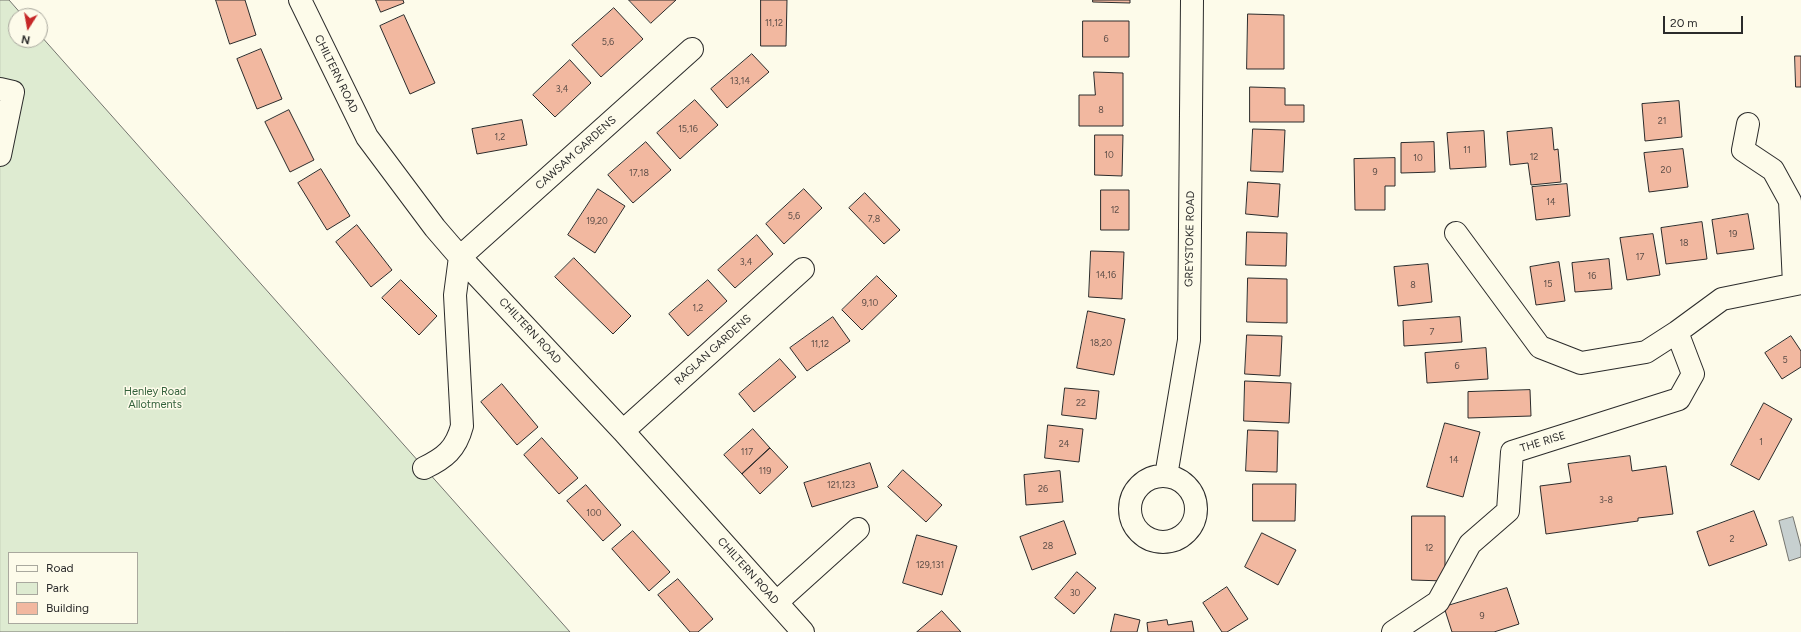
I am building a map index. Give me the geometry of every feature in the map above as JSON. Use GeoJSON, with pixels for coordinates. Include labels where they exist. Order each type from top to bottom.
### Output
{"type":"FeatureCollection","features":[{"type":"Feature","properties":{"kind":"street","name":"CHILTERN ROAD"},"geometry":{"type":"LineString","coordinates":[[300,0],[367,137],[436,228],[460,257],[623,431],[803,632]]}},
{"type":"Feature","properties":{"kind":"street","name":"GREYSTOKE ROAD"},"geometry":{"type":"LineString","coordinates":[[1166,476],[1189,340],[1192,0]]}},
{"type":"Feature","properties":{"kind":"street","name":"CAWSAM GARDENS"},"geometry":{"type":"LineString","coordinates":[[460,257],[692,49]]}},
{"type":"Feature","properties":{"kind":"street"},"geometry":{"type":"LineString","coordinates":[[0,89],[13,92],[0,155]]}},
{"type":"Feature","properties":{"kind":"street"},"geometry":{"type":"LineString","coordinates":[[1456,233],[1540,347],[1582,362],[1646,352],[1677,332],[1722,299],[1798,283],[1790,201],[1773,170],[1743,150],[1748,124]]}},
{"type":"Feature","properties":{"kind":"street"},"geometry":{"type":"LineString","coordinates":[[424,468],[441,460],[458,440],[462,426],[455,295],[460,257]]}},
{"type":"Feature","properties":{"kind":"street","name":"RAGLAN GARDENS"},"geometry":{"type":"LineString","coordinates":[[623,431],[803,270]]}},
{"type":"Feature","properties":{"kind":"street","name":"THE RISE"},"geometry":{"type":"LineString","coordinates":[[1393,632],[1438,602],[1470,544],[1508,511],[1512,452],[1678,400],[1693,374],[1677,332]]}},
{"type":"Feature","properties":{"kind":"street"},"geometry":{"type":"LineString","coordinates":[[777,602],[858,529]]}},
{"type":"Feature","properties":{"kind":"green space","name":"Henley Road Allotments"},"geometry":{"type":"Polygon","coordinates":[[[0,0],[9,0],[16,8],[8,8],[8,48],[48,48],[48,44],[570,632],[0,632],[0,0]]]}},
{"type":"Feature","properties":{"kind":"shaded area"},"geometry":{"type":"Polygon","coordinates":[[[1793,517],[1801,547],[1801,557],[1789,561],[1779,521],[1793,517]]]}},
{"type":"Feature","properties":{"kind":"building"},"geometry":{"type":"Polygon","coordinates":[[[216,0],[245,0],[256,35],[230,44],[216,0]]]}},
{"type":"Feature","properties":{"kind":"building"},"geometry":{"type":"Polygon","coordinates":[[[376,0],[403,0],[404,3],[381,12],[376,0]]]}},
{"type":"Feature","properties":{"kind":"building"},"geometry":{"type":"Polygon","coordinates":[[[629,0],[676,0],[651,23],[629,0]]]}},
{"type":"Feature","properties":{"kind":"building"},"geometry":{"type":"Polygon","coordinates":[[[761,0],[787,0],[786,46],[761,46],[761,0]]]}},
{"type":"Feature","properties":{"kind":"building"},"geometry":{"type":"Polygon","coordinates":[[[1093,0],[1130,0],[1130,3],[1093,2],[1093,0]]]}},
{"type":"Feature","properties":{"kind":"building"},"geometry":{"type":"Polygon","coordinates":[[[614,8],[643,39],[601,77],[572,45],[614,8]]]}},
{"type":"Feature","properties":{"kind":"building"},"geometry":{"type":"Polygon","coordinates":[[[1248,14],[1284,15],[1284,69],[1247,69],[1248,14]]]}},
{"type":"Feature","properties":{"kind":"building"},"geometry":{"type":"Polygon","coordinates":[[[404,15],[435,83],[410,94],[380,26],[404,15]]]}},
{"type":"Feature","properties":{"kind":"building"},"geometry":{"type":"Polygon","coordinates":[[[1083,21],[1129,21],[1129,57],[1083,57],[1083,21]]]}},
{"type":"Feature","properties":{"kind":"building"},"geometry":{"type":"Polygon","coordinates":[[[261,49],[282,99],[257,109],[237,59],[261,49]]]}},
{"type":"Feature","properties":{"kind":"building"},"geometry":{"type":"Polygon","coordinates":[[[752,54],[769,72],[727,108],[711,89],[752,54]]]}},
{"type":"Feature","properties":{"kind":"building"},"geometry":{"type":"Polygon","coordinates":[[[1795,56],[1801,56],[1801,87],[1796,87],[1795,56]]]}},
{"type":"Feature","properties":{"kind":"building"},"geometry":{"type":"Polygon","coordinates":[[[570,60],[591,83],[555,117],[533,95],[570,60]]]}},
{"type":"Feature","properties":{"kind":"building"},"geometry":{"type":"Polygon","coordinates":[[[1094,72],[1123,73],[1123,126],[1079,126],[1079,95],[1095,95],[1094,72]]]}},
{"type":"Feature","properties":{"kind":"building"},"geometry":{"type":"Polygon","coordinates":[[[1250,87],[1285,88],[1285,105],[1304,105],[1304,122],[1250,122],[1250,87]]]}},
{"type":"Feature","properties":{"kind":"building"},"geometry":{"type":"Polygon","coordinates":[[[695,100],[718,125],[680,159],[657,133],[695,100]]]}},
{"type":"Feature","properties":{"kind":"building"},"geometry":{"type":"Polygon","coordinates":[[[1679,101],[1682,137],[1645,141],[1642,104],[1679,101]]]}},
{"type":"Feature","properties":{"kind":"building"},"geometry":{"type":"Polygon","coordinates":[[[289,110],[314,160],[290,172],[265,122],[289,110]]]}},
{"type":"Feature","properties":{"kind":"building"},"geometry":{"type":"Polygon","coordinates":[[[522,120],[527,145],[477,154],[472,129],[522,120]]]}},
{"type":"Feature","properties":{"kind":"building"},"geometry":{"type":"Polygon","coordinates":[[[1552,128],[1554,150],[1558,149],[1561,182],[1531,185],[1528,163],[1510,165],[1507,132],[1552,128]]]}},
{"type":"Feature","properties":{"kind":"building"},"geometry":{"type":"Polygon","coordinates":[[[1253,129],[1285,130],[1283,172],[1251,171],[1253,129]]]}},
{"type":"Feature","properties":{"kind":"building"},"geometry":{"type":"Polygon","coordinates":[[[1484,131],[1486,167],[1450,169],[1447,133],[1484,131]]]}},
{"type":"Feature","properties":{"kind":"building"},"geometry":{"type":"Polygon","coordinates":[[[1095,135],[1123,135],[1122,176],[1095,175],[1095,135]]]}},
{"type":"Feature","properties":{"kind":"building"},"geometry":{"type":"Polygon","coordinates":[[[646,142],[671,170],[633,203],[608,175],[646,142]]]}},
{"type":"Feature","properties":{"kind":"building"},"geometry":{"type":"Polygon","coordinates":[[[1434,142],[1435,172],[1401,173],[1401,143],[1434,142]]]}},
{"type":"Feature","properties":{"kind":"building"},"geometry":{"type":"Polygon","coordinates":[[[1683,149],[1688,187],[1649,192],[1644,153],[1683,149]]]}},
{"type":"Feature","properties":{"kind":"building"},"geometry":{"type":"Polygon","coordinates":[[[1395,158],[1395,186],[1385,186],[1385,210],[1355,210],[1354,159],[1395,158]]]}},
{"type":"Feature","properties":{"kind":"building"},"geometry":{"type":"Polygon","coordinates":[[[321,169],[350,216],[327,230],[298,183],[321,169]]]}},
{"type":"Feature","properties":{"kind":"building"},"geometry":{"type":"Polygon","coordinates":[[[1248,182],[1280,184],[1278,217],[1246,214],[1248,182]]]}},
{"type":"Feature","properties":{"kind":"building"},"geometry":{"type":"Polygon","coordinates":[[[1567,184],[1570,216],[1536,220],[1532,187],[1567,184]]]}},
{"type":"Feature","properties":{"kind":"building"},"geometry":{"type":"Polygon","coordinates":[[[598,189],[625,206],[595,253],[568,235],[598,189]]]}},
{"type":"Feature","properties":{"kind":"building"},"geometry":{"type":"Polygon","coordinates":[[[804,189],[822,208],[784,244],[766,224],[804,189]]]}},
{"type":"Feature","properties":{"kind":"building"},"geometry":{"type":"Polygon","coordinates":[[[1101,190],[1129,190],[1129,230],[1101,230],[1101,190]]]}},
{"type":"Feature","properties":{"kind":"building"},"geometry":{"type":"Polygon","coordinates":[[[865,193],[900,230],[884,244],[849,208],[865,193]]]}},
{"type":"Feature","properties":{"kind":"building"},"geometry":{"type":"Polygon","coordinates":[[[1748,214],[1754,249],[1717,254],[1712,220],[1748,214]]]}},
{"type":"Feature","properties":{"kind":"building"},"geometry":{"type":"Polygon","coordinates":[[[1702,222],[1707,259],[1666,264],[1661,228],[1702,222]]]}},
{"type":"Feature","properties":{"kind":"building"},"geometry":{"type":"Polygon","coordinates":[[[357,225],[392,270],[371,287],[336,242],[357,225]]]}},
{"type":"Feature","properties":{"kind":"building"},"geometry":{"type":"Polygon","coordinates":[[[1247,232],[1287,233],[1286,266],[1246,265],[1247,232]]]}},
{"type":"Feature","properties":{"kind":"building"},"geometry":{"type":"Polygon","coordinates":[[[1653,234],[1660,275],[1627,280],[1620,238],[1653,234]]]}},
{"type":"Feature","properties":{"kind":"building"},"geometry":{"type":"Polygon","coordinates":[[[757,235],[773,254],[735,288],[718,270],[757,235]]]}},
{"type":"Feature","properties":{"kind":"building"},"geometry":{"type":"Polygon","coordinates":[[[1091,251],[1124,252],[1122,299],[1089,297],[1091,251]]]}},
{"type":"Feature","properties":{"kind":"building"},"geometry":{"type":"Polygon","coordinates":[[[574,258],[631,316],[613,334],[555,277],[574,258]]]}},
{"type":"Feature","properties":{"kind":"building"},"geometry":{"type":"Polygon","coordinates":[[[1609,259],[1612,289],[1575,292],[1572,263],[1609,259]]]}},
{"type":"Feature","properties":{"kind":"building"},"geometry":{"type":"Polygon","coordinates":[[[1559,262],[1565,301],[1536,305],[1530,267],[1559,262]]]}},
{"type":"Feature","properties":{"kind":"building"},"geometry":{"type":"Polygon","coordinates":[[[1428,264],[1432,302],[1398,306],[1394,267],[1428,264]]]}},
{"type":"Feature","properties":{"kind":"building"},"geometry":{"type":"Polygon","coordinates":[[[877,276],[897,296],[862,330],[842,310],[877,276]]]}},
{"type":"Feature","properties":{"kind":"building"},"geometry":{"type":"Polygon","coordinates":[[[1248,278],[1287,279],[1287,323],[1247,322],[1248,278]]]}},
{"type":"Feature","properties":{"kind":"building"},"geometry":{"type":"Polygon","coordinates":[[[401,280],[437,316],[419,335],[382,298],[401,280]]]}},
{"type":"Feature","properties":{"kind":"building"},"geometry":{"type":"Polygon","coordinates":[[[708,280],[727,301],[688,336],[669,314],[708,280]]]}},
{"type":"Feature","properties":{"kind":"building"},"geometry":{"type":"Polygon","coordinates":[[[1088,311],[1125,319],[1114,375],[1077,368],[1088,311]]]}},
{"type":"Feature","properties":{"kind":"building"},"geometry":{"type":"Polygon","coordinates":[[[833,317],[850,341],[807,371],[790,348],[833,317]]]}},
{"type":"Feature","properties":{"kind":"building"},"geometry":{"type":"Polygon","coordinates":[[[1460,317],[1462,342],[1404,346],[1403,321],[1460,317]]]}},
{"type":"Feature","properties":{"kind":"building"},"geometry":{"type":"Polygon","coordinates":[[[1247,335],[1282,336],[1280,376],[1245,374],[1247,335]]]}},
{"type":"Feature","properties":{"kind":"building"},"geometry":{"type":"Polygon","coordinates":[[[1791,336],[1801,351],[1801,367],[1782,379],[1765,353],[1791,336]]]}},
{"type":"Feature","properties":{"kind":"building"},"geometry":{"type":"Polygon","coordinates":[[[1486,348],[1488,379],[1427,383],[1425,353],[1486,348]]]}},
{"type":"Feature","properties":{"kind":"building"},"geometry":{"type":"Polygon","coordinates":[[[780,359],[796,377],[754,412],[739,394],[780,359]]]}},
{"type":"Feature","properties":{"kind":"building"},"geometry":{"type":"Polygon","coordinates":[[[1245,381],[1291,383],[1289,423],[1244,421],[1245,381]]]}},
{"type":"Feature","properties":{"kind":"building"},"geometry":{"type":"Polygon","coordinates":[[[502,384],[538,427],[517,445],[481,402],[502,384]]]}},
{"type":"Feature","properties":{"kind":"building"},"geometry":{"type":"Polygon","coordinates":[[[1065,388],[1099,391],[1096,419],[1062,415],[1065,388]]]}},
{"type":"Feature","properties":{"kind":"building"},"geometry":{"type":"Polygon","coordinates":[[[1530,390],[1531,416],[1468,418],[1468,392],[1530,390]]]}},
{"type":"Feature","properties":{"kind":"building"},"geometry":{"type":"Polygon","coordinates":[[[1764,403],[1792,419],[1759,480],[1731,465],[1764,403]]]}},
{"type":"Feature","properties":{"kind":"building"},"geometry":{"type":"Polygon","coordinates":[[[1445,423],[1480,432],[1463,497],[1427,487],[1445,423]]]}},
{"type":"Feature","properties":{"kind":"building"},"geometry":{"type":"Polygon","coordinates":[[[1048,425],[1083,429],[1079,462],[1045,458],[1048,425]]]}},
{"type":"Feature","properties":{"kind":"building"},"geometry":{"type":"Polygon","coordinates":[[[753,429],[770,448],[742,474],[724,455],[753,429]]]}},
{"type":"Feature","properties":{"kind":"building"},"geometry":{"type":"Polygon","coordinates":[[[1248,430],[1278,431],[1277,472],[1246,471],[1248,430]]]}},
{"type":"Feature","properties":{"kind":"building"},"geometry":{"type":"Polygon","coordinates":[[[542,438],[578,478],[559,494],[524,455],[542,438]]]}},
{"type":"Feature","properties":{"kind":"building"},"geometry":{"type":"Polygon","coordinates":[[[770,448],[788,467],[760,494],[742,474],[770,448]]]}},
{"type":"Feature","properties":{"kind":"building"},"geometry":{"type":"Polygon","coordinates":[[[1630,456],[1632,471],[1666,466],[1673,514],[1638,518],[1638,521],[1546,534],[1540,486],[1571,482],[1568,464],[1630,456]]]}},
{"type":"Feature","properties":{"kind":"building"},"geometry":{"type":"Polygon","coordinates":[[[870,463],[878,487],[812,507],[804,483],[870,463]]]}},
{"type":"Feature","properties":{"kind":"building"},"geometry":{"type":"Polygon","coordinates":[[[903,470],[942,505],[926,522],[888,487],[903,470]]]}},
{"type":"Feature","properties":{"kind":"building"},"geometry":{"type":"Polygon","coordinates":[[[1060,471],[1063,502],[1026,505],[1024,475],[1060,471]]]}},
{"type":"Feature","properties":{"kind":"building"},"geometry":{"type":"Polygon","coordinates":[[[1253,484],[1296,484],[1295,521],[1253,521],[1253,484]]]}},
{"type":"Feature","properties":{"kind":"building"},"geometry":{"type":"Polygon","coordinates":[[[586,485],[621,525],[603,541],[567,501],[586,485]]]}},
{"type":"Feature","properties":{"kind":"building"},"geometry":{"type":"Polygon","coordinates":[[[1754,511],[1767,545],[1709,566],[1697,532],[1754,511]]]}},
{"type":"Feature","properties":{"kind":"building"},"geometry":{"type":"Polygon","coordinates":[[[1412,516],[1445,516],[1445,581],[1412,580],[1412,516]]]}},
{"type":"Feature","properties":{"kind":"building"},"geometry":{"type":"Polygon","coordinates":[[[1064,521],[1076,554],[1032,570],[1020,537],[1064,521]]]}},
{"type":"Feature","properties":{"kind":"building"},"geometry":{"type":"Polygon","coordinates":[[[633,531],[670,572],[649,591],[612,549],[633,531]]]}},
{"type":"Feature","properties":{"kind":"building"},"geometry":{"type":"Polygon","coordinates":[[[1262,533],[1296,550],[1278,585],[1245,567],[1262,533]]]}},
{"type":"Feature","properties":{"kind":"building"},"geometry":{"type":"Polygon","coordinates":[[[917,535],[957,546],[942,595],[903,583],[917,535]]]}},
{"type":"Feature","properties":{"kind":"building"},"geometry":{"type":"Polygon","coordinates":[[[1077,572],[1096,588],[1074,614],[1055,598],[1077,572]]]}},
{"type":"Feature","properties":{"kind":"building"},"geometry":{"type":"Polygon","coordinates":[[[678,579],[713,619],[698,632],[690,632],[658,595],[678,579]]]}},
{"type":"Feature","properties":{"kind":"building"},"geometry":{"type":"Polygon","coordinates":[[[1227,587],[1248,619],[1227,632],[1222,632],[1203,603],[1227,587]]]}},
{"type":"Feature","properties":{"kind":"building"},"geometry":{"type":"Polygon","coordinates":[[[1507,588],[1519,624],[1494,632],[1452,632],[1444,607],[1507,588]]]}},
{"type":"Feature","properties":{"kind":"building"},"geometry":{"type":"Polygon","coordinates":[[[942,611],[961,632],[917,632],[942,611]]]}},
{"type":"Feature","properties":{"kind":"building"},"geometry":{"type":"Polygon","coordinates":[[[1115,614],[1140,620],[1137,632],[1111,632],[1115,614]]]}},
{"type":"Feature","properties":{"kind":"building"},"geometry":{"type":"Polygon","coordinates":[[[1167,620],[1168,625],[1192,621],[1194,632],[1148,632],[1147,623],[1167,620]]]}}]}
